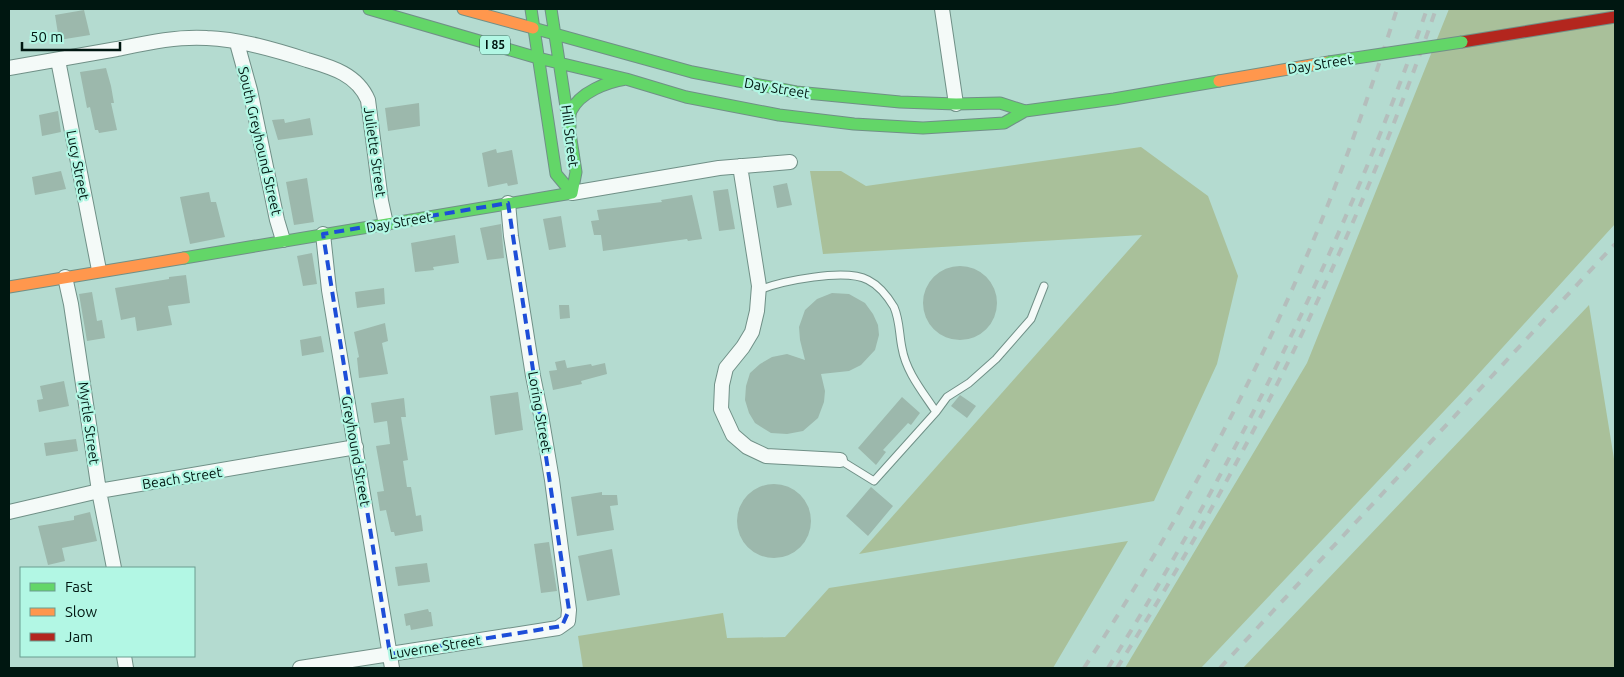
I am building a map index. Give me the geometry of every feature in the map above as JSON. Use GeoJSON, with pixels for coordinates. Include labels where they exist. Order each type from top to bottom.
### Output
{"type":"FeatureCollection","features":[{"type":"Feature","properties":{"kind":"main road","name":"I 85"},"geometry":{"type":"LineString","coordinates":[[368,9],[538,58]]}},
{"type":"Feature","properties":{"kind":"main road","name":"I 85"},"geometry":{"type":"LineString","coordinates":[[463,9],[533,28]]}},
{"type":"Feature","properties":{"kind":"main road"},"geometry":{"type":"LineString","coordinates":[[484,14],[502,9]]}},
{"type":"Feature","properties":{"kind":"main road","name":"Hill Street"},"geometry":{"type":"LineString","coordinates":[[530,9],[556,174],[572,193]]}},
{"type":"Feature","properties":{"kind":"main road","name":"Hill Street"},"geometry":{"type":"LineString","coordinates":[[551,9],[576,172],[572,193]]}},
{"type":"Feature","properties":{"kind":"main road","name":"Day Street"},"geometry":{"type":"LineString","coordinates":[[538,58],[626,79],[686,97],[787,116],[854,124],[958,127],[1004,124],[1026,111],[1114,99],[1329,62],[1615,17]]}},
{"type":"Feature","properties":{"kind":"main road","name":"Day Street"},"geometry":{"type":"LineString","coordinates":[[533,28],[692,72],[796,92],[865,100],[956,104],[1000,103],[1026,111]]}},
{"type":"Feature","properties":{"kind":"main road"},"geometry":{"type":"LineString","coordinates":[[570,127],[571,111],[581,99],[616,79],[626,79]]}},
{"type":"Feature","properties":{"kind":"main road","name":"Day Street"},"geometry":{"type":"LineString","coordinates":[[9,287],[99,270],[572,193]]}},
{"type":"Feature","properties":{"kind":"street"},"geometry":{"type":"LineString","coordinates":[[942,9],[956,104]]}},
{"type":"Feature","properties":{"kind":"street","name":"Juliette Street"},"geometry":{"type":"LineString","coordinates":[[9,68],[181,38],[208,38],[237,42],[274,50],[321,64],[355,80],[368,100],[381,201],[386,224]]}},
{"type":"Feature","properties":{"kind":"street","name":"South Greyhound Street"},"geometry":{"type":"LineString","coordinates":[[237,42],[250,90],[277,220],[284,240]]}},
{"type":"Feature","properties":{"kind":"street","name":"Lucy Street"},"geometry":{"type":"LineString","coordinates":[[58,60],[99,270]]}},
{"type":"Feature","properties":{"kind":"street","name":"Day Street"},"geometry":{"type":"LineString","coordinates":[[572,193],[740,166],[790,162]]}},
{"type":"Feature","properties":{"kind":"street"},"geometry":{"type":"LineString","coordinates":[[740,166],[759,290],[752,332],[726,368],[722,385],[721,409],[733,435],[747,447],[766,456],[840,460]]}},
{"type":"Feature","properties":{"kind":"street","name":"Loring Street"},"geometry":{"type":"LineString","coordinates":[[508,203],[511,236],[533,376],[553,489],[569,610],[568,621]]}},
{"type":"Feature","properties":{"kind":"street","name":"Greyhound Street"},"geometry":{"type":"LineString","coordinates":[[323,234],[329,290],[392,668]]}},
{"type":"Feature","properties":{"kind":"street","name":"Myrtle Street"},"geometry":{"type":"LineString","coordinates":[[65,277],[99,492],[114,567]]}},
{"type":"Feature","properties":{"kind":"street","name":"Beach Street"},"geometry":{"type":"LineString","coordinates":[[9,512],[99,492],[356,447]]}},
{"type":"Feature","properties":{"kind":"street","name":"Luverne Street"},"geometry":{"type":"LineString","coordinates":[[300,668],[558,628],[568,621]]}},
{"type":"Feature","properties":{"kind":"lane"},"geometry":{"type":"LineString","coordinates":[[759,290],[768,286],[843,274],[867,279],[885,294],[894,307],[899,322],[902,349],[911,373],[936,412]]}},
{"type":"Feature","properties":{"kind":"lane"},"geometry":{"type":"LineString","coordinates":[[840,460],[874,481],[936,412],[947,397],[969,383],[996,359],[1031,319],[1044,286]]}},
{"type":"Feature","properties":{"kind":"highlighted area"},"geometry":{"type":"Polygon","coordinates":[[[508,203],[569,610],[562,626],[390,654],[323,234],[508,203]]]}},
{"type":"Feature","properties":{"kind":"green space"},"geometry":{"type":"Polygon","coordinates":[[[1449,9],[1615,9],[1615,224],[1463,391],[1201,668],[1125,668],[1307,363],[1449,9]]]}},
{"type":"Feature","properties":{"kind":"green space"},"geometry":{"type":"Polygon","coordinates":[[[1141,147],[1208,196],[1238,276],[1217,364],[1154,501],[859,554],[1142,235],[823,254],[810,171],[841,171],[866,186],[1141,147]]]}},
{"type":"Feature","properties":{"kind":"green space"},"geometry":{"type":"Polygon","coordinates":[[[1589,305],[1615,465],[1615,668],[1243,668],[1589,305]]]}},
{"type":"Feature","properties":{"kind":"green space"},"geometry":{"type":"Polygon","coordinates":[[[1128,541],[1053,668],[583,668],[578,636],[723,613],[727,638],[785,637],[829,588],[1128,541]]]}},
{"type":"Feature","properties":{"kind":"building"},"geometry":{"type":"Polygon","coordinates":[[[84,10],[90,35],[59,40],[55,15],[84,10]]]}},
{"type":"Feature","properties":{"kind":"building"},"geometry":{"type":"Polygon","coordinates":[[[106,68],[111,86],[114,103],[111,103],[117,130],[99,133],[98,130],[95,130],[90,107],[87,108],[80,72],[106,68]]]}},
{"type":"Feature","properties":{"kind":"building"},"geometry":{"type":"Polygon","coordinates":[[[419,103],[420,126],[388,131],[385,108],[419,103]]]}},
{"type":"Feature","properties":{"kind":"building"},"geometry":{"type":"Polygon","coordinates":[[[58,111],[61,132],[42,136],[39,115],[58,111]]]}},
{"type":"Feature","properties":{"kind":"building"},"geometry":{"type":"Polygon","coordinates":[[[310,118],[313,135],[278,140],[272,120],[284,119],[285,123],[310,118]]]}},
{"type":"Feature","properties":{"kind":"building"},"geometry":{"type":"Polygon","coordinates":[[[496,149],[497,153],[512,150],[518,184],[508,186],[507,183],[488,187],[482,153],[496,149]]]}},
{"type":"Feature","properties":{"kind":"building"},"geometry":{"type":"Polygon","coordinates":[[[61,171],[66,189],[35,195],[32,177],[61,171]]]}},
{"type":"Feature","properties":{"kind":"building"},"geometry":{"type":"Polygon","coordinates":[[[307,178],[314,222],[294,225],[286,182],[307,178]]]}},
{"type":"Feature","properties":{"kind":"building"},"geometry":{"type":"Polygon","coordinates":[[[787,183],[792,205],[777,208],[773,186],[787,183]]]}},
{"type":"Feature","properties":{"kind":"building"},"geometry":{"type":"Polygon","coordinates":[[[728,189],[735,229],[719,231],[713,191],[728,189]]]}},
{"type":"Feature","properties":{"kind":"building"},"geometry":{"type":"Polygon","coordinates":[[[209,192],[211,202],[216,202],[225,237],[190,244],[180,197],[209,192]]]}},
{"type":"Feature","properties":{"kind":"building"},"geometry":{"type":"Polygon","coordinates":[[[692,195],[702,239],[688,241],[687,239],[603,251],[601,235],[594,235],[591,221],[599,220],[597,210],[662,202],[661,200],[692,195]]]}},
{"type":"Feature","properties":{"kind":"building"},"geometry":{"type":"Polygon","coordinates":[[[561,216],[566,247],[549,250],[543,219],[561,216]]]}},
{"type":"Feature","properties":{"kind":"building"},"geometry":{"type":"Polygon","coordinates":[[[501,224],[504,258],[487,260],[480,228],[501,224]]]}},
{"type":"Feature","properties":{"kind":"building"},"geometry":{"type":"Polygon","coordinates":[[[455,235],[459,263],[433,267],[434,270],[415,272],[411,243],[455,235]]]}},
{"type":"Feature","properties":{"kind":"building"},"geometry":{"type":"Polygon","coordinates":[[[312,253],[317,284],[303,286],[297,256],[312,253]]]}},
{"type":"Feature","properties":{"kind":"building"},"geometry":{"type":"Polygon","coordinates":[[[953,266],[967,266],[981,272],[991,282],[997,296],[995,317],[981,334],[967,340],[953,340],[939,334],[929,324],[923,310],[923,296],[929,282],[939,272],[953,266]]]}},
{"type":"Feature","properties":{"kind":"building"},"geometry":{"type":"Polygon","coordinates":[[[186,275],[190,303],[168,306],[172,325],[137,331],[135,317],[121,320],[115,288],[186,275]]]}},
{"type":"Feature","properties":{"kind":"building"},"geometry":{"type":"Polygon","coordinates":[[[384,288],[385,304],[357,308],[355,292],[384,288]]]}},
{"type":"Feature","properties":{"kind":"building"},"geometry":{"type":"Polygon","coordinates":[[[92,292],[97,321],[102,320],[105,338],[87,341],[79,294],[92,292]]]}},
{"type":"Feature","properties":{"kind":"building"},"geometry":{"type":"Polygon","coordinates":[[[832,293],[849,294],[865,303],[878,325],[879,335],[875,350],[861,365],[849,371],[821,374],[825,391],[824,402],[818,418],[803,431],[787,434],[771,433],[755,423],[749,413],[745,400],[746,386],[750,373],[772,357],[787,354],[805,360],[799,327],[805,310],[817,299],[832,293]]]}},
{"type":"Feature","properties":{"kind":"building"},"geometry":{"type":"Polygon","coordinates":[[[559,305],[569,305],[570,318],[560,319],[559,305]]]}},
{"type":"Feature","properties":{"kind":"building"},"geometry":{"type":"Polygon","coordinates":[[[385,323],[388,341],[382,343],[388,374],[359,378],[357,358],[359,357],[354,332],[385,323]]]}},
{"type":"Feature","properties":{"kind":"building"},"geometry":{"type":"Polygon","coordinates":[[[321,336],[324,352],[302,356],[300,340],[321,336]]]}},
{"type":"Feature","properties":{"kind":"building"},"geometry":{"type":"Polygon","coordinates":[[[565,360],[567,368],[605,363],[607,374],[581,381],[582,384],[553,390],[549,371],[557,370],[555,362],[565,360]]]}},
{"type":"Feature","properties":{"kind":"building"},"geometry":{"type":"Polygon","coordinates":[[[64,381],[69,406],[39,412],[37,400],[43,399],[40,386],[64,381]]]}},
{"type":"Feature","properties":{"kind":"building"},"geometry":{"type":"Polygon","coordinates":[[[518,392],[523,430],[495,435],[490,396],[518,392]]]}},
{"type":"Feature","properties":{"kind":"building"},"geometry":{"type":"Polygon","coordinates":[[[960,395],[976,406],[967,418],[951,406],[960,395]]]}},
{"type":"Feature","properties":{"kind":"building"},"geometry":{"type":"Polygon","coordinates":[[[902,397],[920,413],[911,425],[908,423],[883,450],[886,452],[876,465],[858,448],[902,397]]]}},
{"type":"Feature","properties":{"kind":"building"},"geometry":{"type":"Polygon","coordinates":[[[404,398],[406,417],[401,417],[408,460],[403,461],[407,487],[411,487],[416,516],[421,515],[423,531],[395,536],[394,532],[391,532],[386,510],[380,511],[377,492],[384,491],[376,446],[390,444],[387,421],[374,423],[371,403],[404,398]]]}},
{"type":"Feature","properties":{"kind":"building"},"geometry":{"type":"Polygon","coordinates":[[[76,439],[78,451],[46,456],[44,443],[76,439]]]}},
{"type":"Feature","properties":{"kind":"building"},"geometry":{"type":"Polygon","coordinates":[[[774,484],[788,487],[800,495],[808,507],[811,521],[808,535],[800,547],[788,555],[774,558],[760,555],[748,547],[740,535],[737,521],[740,507],[748,495],[760,487],[774,484]]]}},
{"type":"Feature","properties":{"kind":"building"},"geometry":{"type":"Polygon","coordinates":[[[871,487],[893,506],[868,536],[846,516],[871,487]]]}},
{"type":"Feature","properties":{"kind":"building"},"geometry":{"type":"Polygon","coordinates":[[[602,492],[602,495],[617,495],[618,505],[610,506],[614,530],[577,536],[571,497],[602,492]]]}},
{"type":"Feature","properties":{"kind":"building"},"geometry":{"type":"Polygon","coordinates":[[[90,512],[97,541],[62,548],[65,561],[48,565],[38,526],[74,520],[74,516],[90,512]]]}},
{"type":"Feature","properties":{"kind":"building"},"geometry":{"type":"Polygon","coordinates":[[[549,542],[557,591],[541,593],[534,544],[549,542]]]}},
{"type":"Feature","properties":{"kind":"building"},"geometry":{"type":"Polygon","coordinates":[[[612,549],[620,595],[587,601],[578,556],[612,549]]]}},
{"type":"Feature","properties":{"kind":"building"},"geometry":{"type":"Polygon","coordinates":[[[427,563],[430,582],[398,586],[395,567],[427,563]]]}},
{"type":"Feature","properties":{"kind":"building"},"geometry":{"type":"Polygon","coordinates":[[[428,609],[431,612],[433,626],[411,630],[410,625],[406,626],[404,614],[428,609]]]}},
{"type":"Feature","properties":{"kind":"railway"},"geometry":{"type":"LineString","coordinates":[[1084,668],[1119,614],[1185,502],[1216,446],[1274,330],[1335,187],[1397,9]]}},
{"type":"Feature","properties":{"kind":"railway"},"geometry":{"type":"LineString","coordinates":[[1108,668],[1201,510],[1286,348],[1361,180],[1427,9]]}},
{"type":"Feature","properties":{"kind":"railway"},"geometry":{"type":"LineString","coordinates":[[1117,668],[1165,590],[1210,510],[1295,348],[1371,180],[1405,95],[1436,9]]}},
{"type":"Feature","properties":{"kind":"railway"},"geometry":{"type":"LineString","coordinates":[[1220,668],[1615,244]]}},
{"type":"Feature","properties":{"kind":"traffic: fast"},"geometry":{"type":"LineString","coordinates":[[369,9],[538,58]]}},
{"type":"Feature","properties":{"kind":"traffic: fast"},"geometry":{"type":"LineString","coordinates":[[531,9],[556,174],[572,193]]}},
{"type":"Feature","properties":{"kind":"traffic: fast"},"geometry":{"type":"LineString","coordinates":[[551,9],[576,172],[572,193]]}},
{"type":"Feature","properties":{"kind":"traffic: fast"},"geometry":{"type":"LineString","coordinates":[[533,28],[692,72],[796,92],[900,102],[1000,103],[1025,111]]}},
{"type":"Feature","properties":{"kind":"traffic: fast"},"geometry":{"type":"LineString","coordinates":[[1329,62],[1462,42]]}},
{"type":"Feature","properties":{"kind":"traffic: fast"},"geometry":{"type":"LineString","coordinates":[[538,58],[626,79],[686,97],[779,115],[854,124],[923,128],[1004,123],[1025,111],[1114,99],[1219,81]]}},
{"type":"Feature","properties":{"kind":"traffic: fast"},"geometry":{"type":"LineString","coordinates":[[570,127],[571,111],[581,98],[603,85],[626,79]]}},
{"type":"Feature","properties":{"kind":"traffic: fast"},"geometry":{"type":"LineString","coordinates":[[184,258],[572,193]]}},
{"type":"Feature","properties":{"kind":"traffic: slow"},"geometry":{"type":"LineString","coordinates":[[463,9],[533,28]]}},
{"type":"Feature","properties":{"kind":"traffic: slow"},"geometry":{"type":"LineString","coordinates":[[1219,81],[1329,62]]}},
{"type":"Feature","properties":{"kind":"traffic: slow"},"geometry":{"type":"LineString","coordinates":[[9,287],[184,258]]}},
{"type":"Feature","properties":{"kind":"traffic: jam"},"geometry":{"type":"LineString","coordinates":[[1462,42],[1615,17]]}}]}
